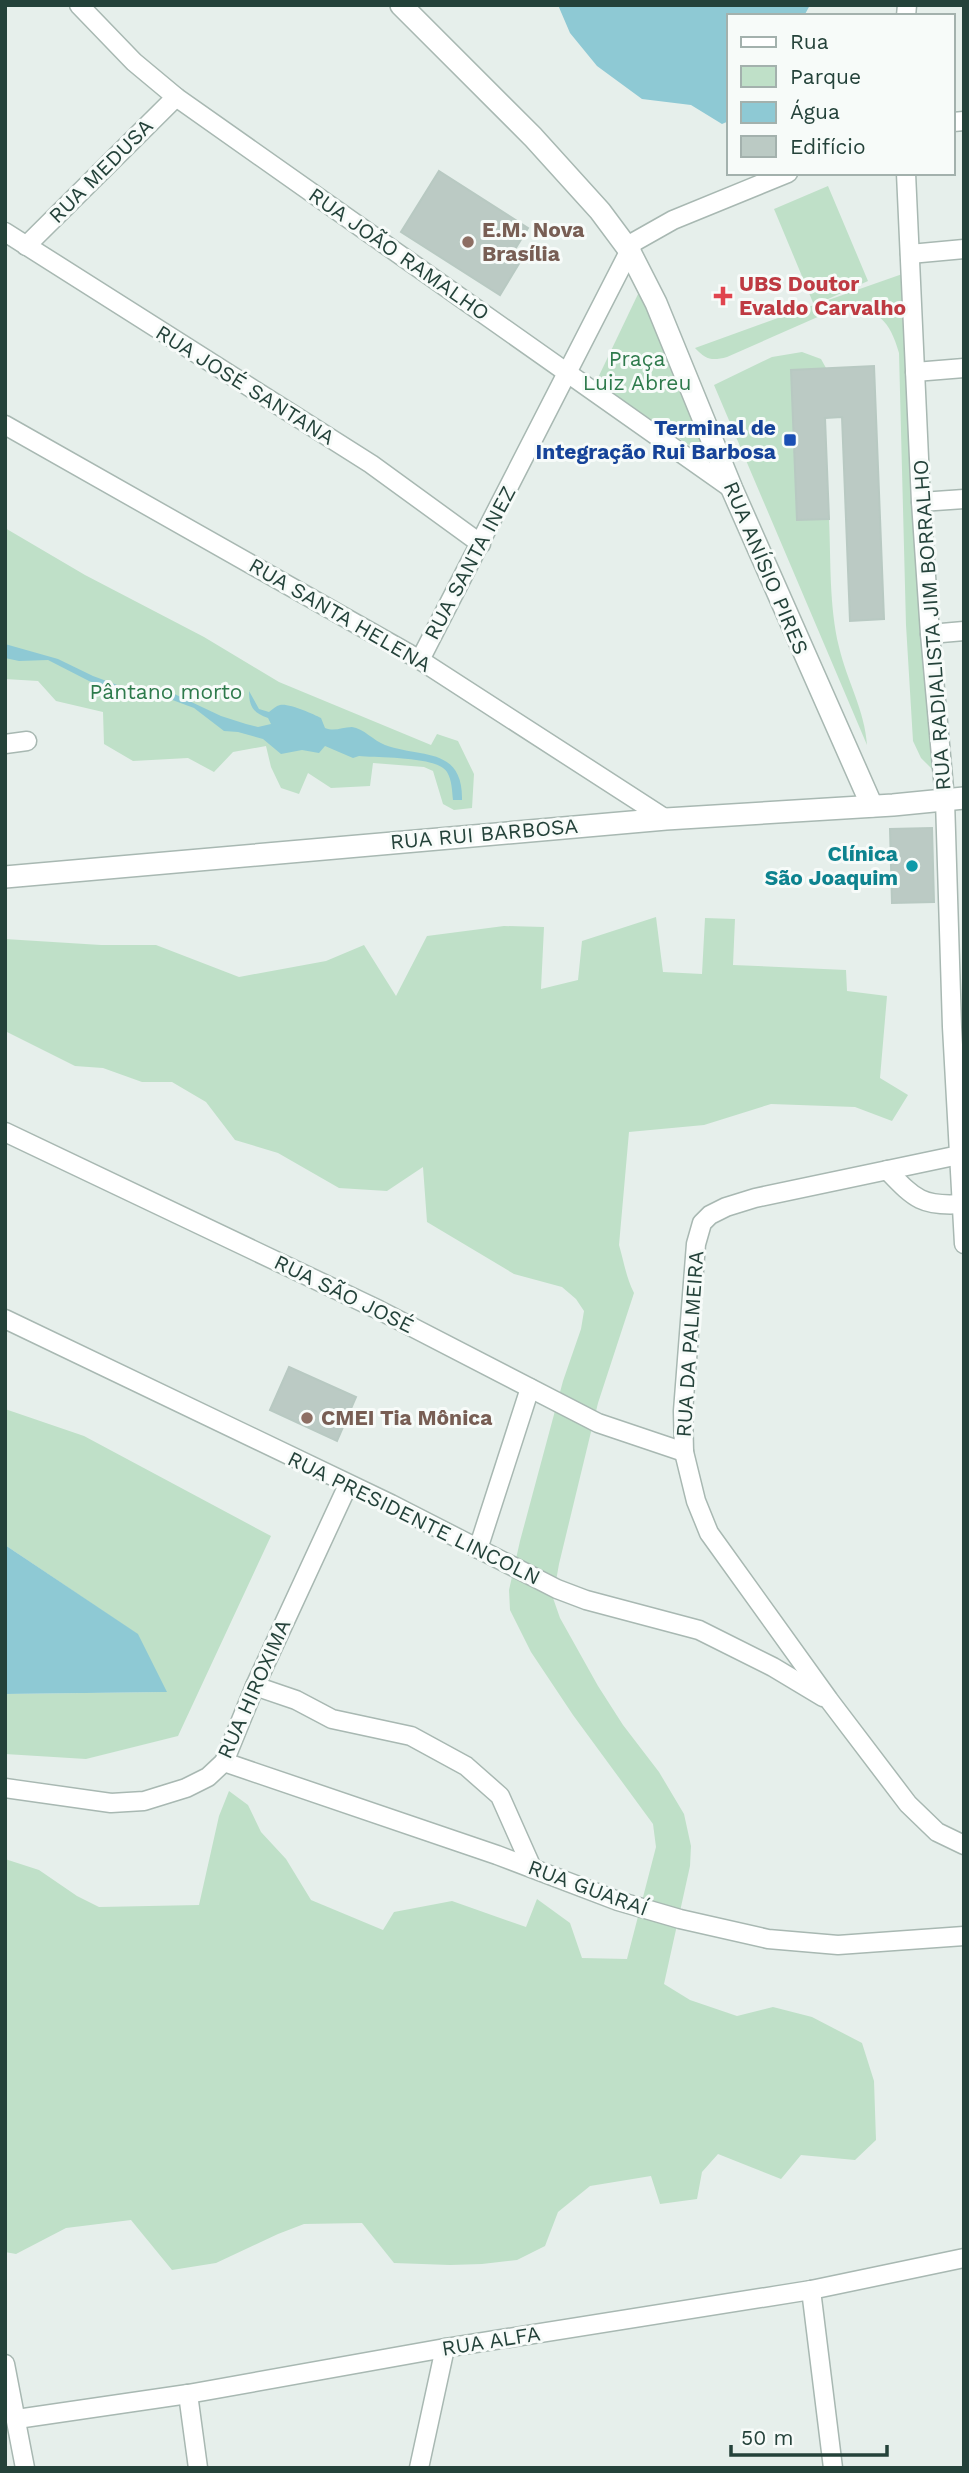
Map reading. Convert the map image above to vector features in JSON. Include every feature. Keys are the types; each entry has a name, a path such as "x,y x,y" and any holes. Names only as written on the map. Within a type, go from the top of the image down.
{"street":[{"name":"RUA JOÃO RAMALHO","path":"79,5 134,62 176,97 732,489"},
{"name":"RUA ANÍSIO PIRES","path":"401,5 533,137 600,211 629,250 656,303 732,489 872,806"},
{"name":"RUA MEDUSA","path":"26,246 176,97"},
{"name":"RUA SANTA INEZ","path":"419,660 634,243 673,220 783,175"},
{"name":"RUA RADIALISTA JIM BORRALHO","path":"906,175 921,502 930,634 954,799 959,1155 964,1244"},
{"name":"RUA JOSÉ SANTANA","path":"5,232 371,464 481,544"},
{"path":"910,254 964,249"},
{"path":"915,372 964,368"},
{"name":"RUA SANTA HELENA","path":"5,425 419,660 666,819"},
{"path":"921,502 964,499"},
{"path":"930,634 964,631"},
{"path":"5,744 27,741"},
{"name":"RUA RUI BARBOSA","path":"5,877 666,819 954,799"},
{"name":"RUA SÃO JOSÉ","path":"5,1132 379,1310 598,1423 684,1451"},
{"name":"RUA DA PALMEIRA","path":"959,1155 755,1198 710,1215 702,1223 696,1244 683,1411 684,1451 696,1501 709,1533 829,1700 918,1816 937,1832 964,1845"},
{"path":"887,1170 905,1190 922,1201 938,1206 962,1204"},
{"name":"RUA PRESIDENTE LINCOLN","path":"5,1320 391,1504 557,1589 586,1600 699,1630 774,1667 829,1700"},
{"path":"478,1549 530,1388"},
{"name":"RUA HIROXIMA","path":"5,1788 111,1803 144,1801 186,1788 208,1777 224,1762 255,1685 348,1485"},
{"path":"255,1685 296,1700 332,1719 411,1736 466,1766 500,1797 532,1868"},
{"name":"RUA GUARAÍ","path":"224,1762 532,1868 618,1901 680,1920 768,1939 838,1945 964,1936"},
{"name":"RUA ALFA","path":"17,2419 188,2394 444,2348 811,2290 964,2258"},
{"path":"811,2290 833,2468"},
{"path":"419,2468 444,2348"},
{"path":"5,2364 24,2468"},
{"path":"188,2394 198,2468"}],"green space":[{"path":"828,186 868,281 817,304 908,272 941,778 921,758 913,741 906,625 899,353 889,328 883,320 866,312 829,312 727,357 710,358 695,348 814,305 774,209"},
{"name":"Praça Luiz Abreu","path":"639,292 708,450 705,456 596,382"},
{"path":"802,352 821,359 826,368 791,370 797,520 829,519 836,631 842,660 863,720 867,745 714,385 772,357"},
{"name":"Pântano morto","path":"5,528 85,575 204,637 279,682 431,745 437,734 458,741 474,774 472,808 454,810 443,804 433,771 424,767 373,763 370,786 331,788 308,773 299,794 281,788 271,767 266,746 233,752 214,772 188,758 133,761 104,744 103,712 56,701 38,681 5,679"},
{"path":"656,917 663,972 702,974 705,918 735,919 733,965 846,970 847,991 887,996 880,1078 908,1095 892,1121 855,1107 771,1104 704,1125 629,1132 619,1245 634,1293 598,1403 553,1598 560,1618 598,1686 623,1725 659,1772 684,1814 691,1846 690,1866 664,1984 690,2000 737,2016 773,2007 812,2017 862,2043 874,2081 876,2140 855,2160 801,2155 781,2179 718,2154 702,2172 697,2199 660,2204 651,2176 590,2186 558,2212 545,2246 517,2260 450,2265 394,2263 362,2223 304,2224 216,2263 172,2270 131,2220 66,2228 16,2254 5,2252 5,1859 39,1870 77,1896 99,1907 199,1905 219,1816 229,1791 248,1805 261,1832 286,1859 311,1900 383,1930 394,1912 452,1901 526,1927 537,1899 570,1923 582,1958 627,1959 656,1847 653,1824 573,1715 531,1652 510,1610 509,1590 520,1541 563,1381 581,1329 584,1311 576,1299 562,1287 514,1274 427,1222 423,1167 387,1191 339,1188 278,1153 235,1140 206,1102 172,1082 142,1082 103,1068 75,1066 5,1031 5,939 101,945 156,945 239,977 326,961 364,945 396,996 427,936 504,926 544,927 541,989 578,980 582,941"},
{"path":"5,1409 84,1436 271,1536 178,1736 86,1759 5,1754 5,1694 166,1692 137,1634 5,1545"}],"water":[{"path":"558,5 810,5 805,14 727,14 727,122 722,124 691,105 642,99 597,66 570,33"},
{"path":"5,644 58,659 120,686 168,691 221,716 246,724 258,727 271,724 268,718 253,708 249,691 259,709 269,712 280,705 295,707 321,718 325,728 356,728 385,745 437,757 447,762 455,770 462,800 453,800 447,772 432,763 393,758 353,758 325,746 319,753 302,750 281,754 263,739 224,731 194,708 159,695 119,693 48,660 19,661 5,658"},
{"path":"5,1545 138,1634 167,1692 5,1694"}],"building":[{"name":"E.M. Nova Brasília","path":"439,171 528,228 514,251 523,257 500,295 401,232"},
{"path":"874,366 884,619 850,621 842,417 825,418 829,519 797,520 791,370"},
{"name":"Clínica São Joaquim","path":"932,828 934,902 892,903 890,829"},
{"name":"CMEI Tia Mônica","path":"289,1367 356,1397 337,1441 270,1410"}],"place":[{"name":"E.M. Nova Brasília","path":"468,242"},
{"name":"UBS Doutor Evaldo Carvalho","path":"723,296"},
{"name":"Terminal de Integração Rui Barbosa","path":"790,440"},
{"name":"Clínica São Joaquim","path":"912,866"},
{"name":"CMEI Tia Mônica","path":"307,1418"}]}
